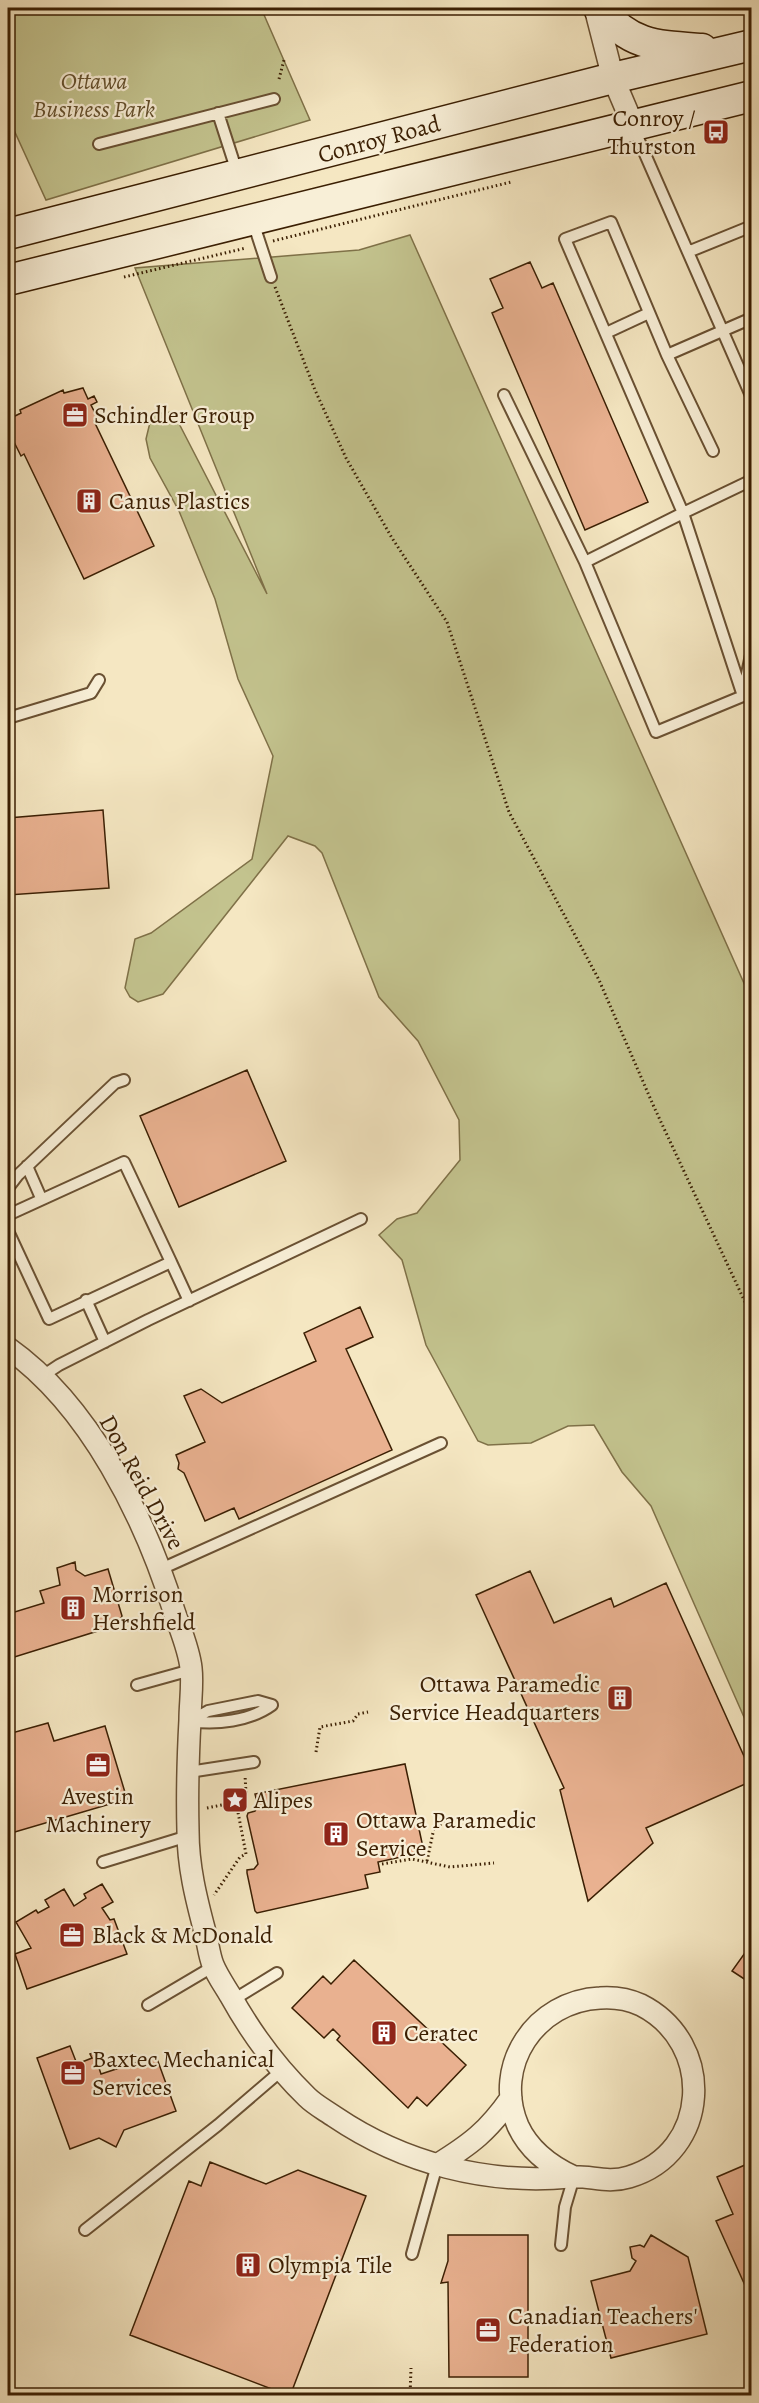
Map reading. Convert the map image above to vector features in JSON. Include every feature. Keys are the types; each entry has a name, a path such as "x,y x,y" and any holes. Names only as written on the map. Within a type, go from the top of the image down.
{"main road":[{"path":"597,8 613,25 646,43 740,48"},
{"name":"Conroy Road","path":"8,234 613,78 740,48"},
{"name":"Conroy Road","path":"8,280 752,96"}],"street":[{"path":"597,8 613,78 633,125"},
{"name":"Don Reid Drive","path":"8,1348 52,1387 92,1437 142,1527 161,1569 192,1670 188,1836 192,1882 214,1966 249,2030 281,2072 312,2102 374,2142 404,2155 475,2174 523,2178 574,2177"},
{"name":"Don Reid Drive","path":"613,1997 636,2003 657,2014 675,2031 690,2060 694,2076 694,2100 688,2124 673,2148 653,2166 628,2178 601,2181 574,2177 557,2169 534,2151 518,2126 511,2098 512,2076 517,2054 533,2028 556,2009 584,1998 613,1997"},
{"path":"437,2165 472,2144 495,2120 511,2098"}],"lane":[{"path":"99,144 274,99"},
{"path":"218,113 238,176"},
{"path":"633,125 645,148 752,398"},
{"path":"252,219 271,277"},
{"path":"713,451 667,355 611,222 566,239 683,513 743,696"},
{"path":"688,252 752,225"},
{"path":"606,333 649,313"},
{"path":"667,355 752,318"},
{"path":"504,395 585,562 656,732 743,696"},
{"path":"585,562 752,480"},
{"path":"743,696 752,650"},
{"path":"8,718 91,693 99,680"},
{"path":"8,1188 27,1166 116,1083 124,1080"},
{"path":"8,1215 124,1162 189,1302"},
{"path":"27,1166 41,1198"},
{"path":"42,1377 59,1365 105,1342 361,1219"},
{"path":"8,1231 49,1318 171,1262"},
{"path":"86,1300 105,1342"},
{"path":"161,1569 441,1443"},
{"path":"137,1685 192,1670"},
{"path":"258,1701 272,1706 259,1714 208,1724 189,1721 208,1711 258,1701"},
{"path":"189,1772 254,1762"},
{"path":"103,1863 188,1836"},
{"path":"148,2004 214,1966"},
{"path":"233,2000 277,1972"},
{"path":"85,2230 281,2072"},
{"path":"412,2254 437,2165"},
{"path":"561,2245 565,2207 574,2177"}],"path":[{"path":"279,79 284,60"},
{"path":"271,277 315,390 346,458 392,538 447,622 509,812 599,980 654,1107 752,1317"},
{"path":"316,1752 320,1727 352,1721 358,1713 368,1712"},
{"path":"207,1808 236,1802 246,1793 243,1764"},
{"path":"213,1896 240,1857 246,1854 236,1802"},
{"path":"427,1861 434,1828 445,1821 442,1811"},
{"path":"382,1864 411,1859 450,1867 494,1863"},
{"path":"410,2396 411,2368"}],"green space":[{"name":"Ottawa Business Park","path":"8,8 261,8 310,120 46,200 8,117"},
{"path":"410,235 751,999 751,1733 651,1506 622,1472 594,1425 568,1426 531,1443 488,1445 478,1441 426,1345 402,1260 379,1235 397,1219 417,1213 460,1160 459,1120 418,1041 379,997 322,853 315,846 288,836 163,994 138,1002 130,997 125,988 135,939 151,933 252,859 273,756 238,679 215,599 179,511 150,458 146,439 152,414 173,412 267,594 135,268 359,250"}],"building":[{"path":"530,262 542,288 553,283 648,502 585,530 492,313 503,308 490,279"},
{"name":"Canus Plastics","path":"83,388 88,399 94,396 97,402 91,405 98,419 94,421 154,546 84,579 24,454 21,456 14,442 8,443 8,437 11,435 8,423 21,413 20,410 63,390 64,393"},
{"path":"103,810 109,888 8,895 8,818"},
{"path":"247,1070 286,1161 179,1207 140,1116"},
{"path":"360,1307 373,1337 346,1349 392,1450 239,1519 234,1508 205,1521 184,1473 178,1469 179,1463 176,1455 205,1442 184,1396 201,1389 222,1403 316,1361 304,1333"},
{"name":"Morrison Hershfield","path":"75,1562 76,1570 85,1576 108,1569 122,1616 117,1625 8,1659 8,1614 44,1603 40,1591 60,1585 57,1568"},
{"name":"Ottawa Paramedic Service Headquarters","path":"530,1571 554,1623 611,1598 614,1607 666,1583 752,1774 752,1781 646,1828 653,1843 588,1901 560,1790 564,1788 476,1595"},
{"path":"48,1723 54,1741 105,1726 127,1799 8,1834 8,1734"},
{"name":"Ottawa Paramedic Service","path":"405,1764 424,1852 378,1862 380,1872 365,1875 368,1888 257,1913 255,1911 247,1870 254,1869 258,1864 247,1816 258,1806 255,1794"},
{"name":"Black & McDonald","path":"102,1884 113,1902 102,1908 110,1920 114,1919 127,1954 27,1989 15,1954 31,1948 16,1922 36,1910 38,1913 49,1907 45,1900 64,1889 74,1906 86,1898 84,1894"},
{"path":"752,1943 752,1984 732,1971"},
{"name":"Ceratec","path":"354,1960 466,2065 427,2106 417,2097 408,2108 337,2040 340,2036 333,2029 324,2038 292,2008 323,1976 331,1984"},
{"path":"70,2046 77,2064 92,2058 90,2054 94,2053 101,2074 156,2056 176,2111 124,2130 116,2147 99,2138 70,2149 37,2058"},
{"name":"Olympia Tile","path":"210,2162 266,2184 298,2170 366,2196 290,2396 130,2335 189,2181 201,2186"},
{"path":"752,2162 752,2301 716,2221 733,2214 717,2177"},
{"name":"Canadian Teachers' Federation","path":"448,2235 528,2235 528,2377 449,2377 448,2282 441,2283 448,2261"},
{"path":"651,2235 688,2257 707,2334 611,2358 591,2281 630,2271 636,2261 632,2258 630,2247 640,2245 644,2247"}],"place":[{"name":"Conroy / Thurston","path":"716,132"},
{"name":"Schindler Group","path":"75,415"},
{"name":"Canus Plastics","path":"89,501"},
{"name":"Morrison Hershfield","path":"73,1608"},
{"name":"Ottawa Paramedic Service Headquarters","path":"620,1698"},
{"name":"Avestin Machinery","path":"98,1765"},
{"name":"Alipes","path":"235,1800"},
{"name":"Ottawa Paramedic Service","path":"336,1834"},
{"name":"Black & McDonald","path":"72,1935"},
{"name":"Ceratec","path":"384,2033"},
{"name":"Baxtec Mechanical Services","path":"73,2073"},
{"name":"Olympia Tile","path":"248,2265"},
{"name":"Canadian Teachers' Federation","path":"488,2330"}]}
